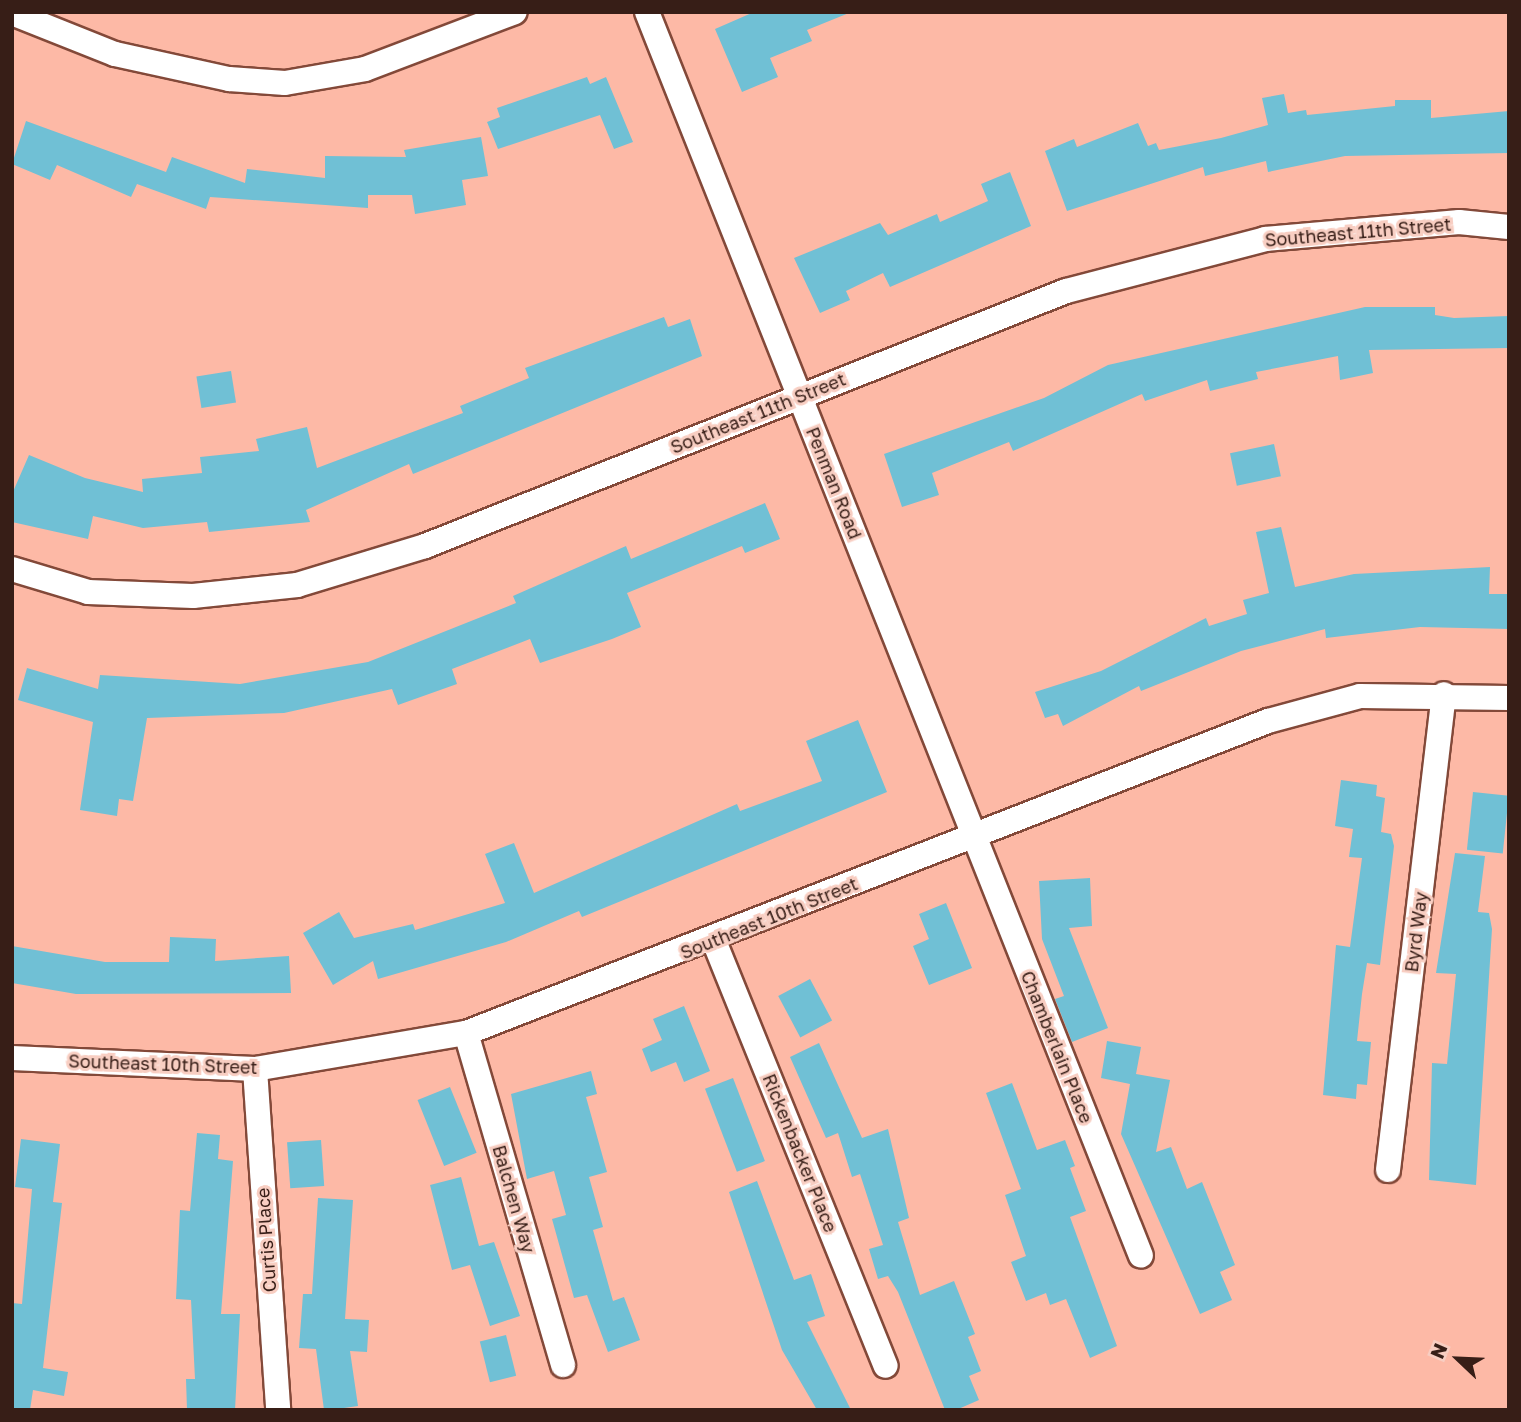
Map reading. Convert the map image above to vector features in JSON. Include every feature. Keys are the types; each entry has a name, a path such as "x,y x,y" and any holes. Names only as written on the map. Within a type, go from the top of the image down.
{"street":[{"path":"12,13 114,54 229,79 285,83 365,69 514,12"},
{"name":"Penman Road","path":"647,12 974,837"},
{"name":"Southeast 11th Street","path":"12,569 88,592 193,596 297,585 425,545 1066,291 1265,239 1460,222 1509,227"},
{"name":"Southeast 10th Street","path":"12,1058 255,1069 466,1033 714,941 1268,721 1360,696 1444,694 1509,698"},
{"name":"Byrd Way","path":"1388,1170 1444,694"},
{"name":"Chamberlain Place","path":"974,837 1141,1256"},
{"name":"Rickenbacker Place","path":"714,941 886,1366"},
{"name":"Balchen Way","path":"466,1033 563,1365"},
{"name":"Curtis Place","path":"255,1069 278,1410"}],"building":[{"path":"754,12 849,13 807,30 812,41 770,58 778,77 742,92 715,29"},
{"path":"587,77 590,84 606,77 633,142 614,149 600,115 498,149 487,122 500,117 497,108"},
{"path":"1284,94 1288,113 1306,110 1307,115 1395,106 1395,100 1431,100 1431,118 1509,111 1509,153 1345,156 1268,172 1266,161 1205,176 1203,167 1067,211 1045,151 1074,139 1077,147 1138,123 1148,146 1156,143 1159,150 1221,138 1268,125 1262,98"},
{"path":"26,121 166,172 172,157 245,183 247,169 325,178 325,156 406,157 404,150 481,137 488,176 462,180 466,205 415,214 412,195 368,195 368,208 210,197 206,209 137,184 131,197 57,165 50,180 12,164"},
{"path":"1010,172 1031,226 890,287 883,273 846,291 850,300 820,313 794,258 880,223 888,235 937,214 940,222 988,201 981,184"},
{"path":"1365,307 1435,307 1435,315 1454,318 1509,316 1509,348 1369,350 1373,373 1340,380 1338,356 1256,372 1258,379 1210,391 1207,380 1145,401 1142,394 1013,451 1009,442 932,473 939,495 902,507 884,454 1044,398 1108,365"},
{"path":"664,317 668,327 690,319 702,356 413,474 409,464 306,510 310,522 209,532 207,522 143,528 93,516 88,539 12,522 12,494 29,455 85,478 143,492 142,479 202,473 200,457 259,451 256,439 307,427 317,468 463,413 460,406 529,378 525,368"},
{"path":"231,371 236,403 201,408 196,376"},
{"path":"1274,444 1281,476 1237,486 1230,453"},
{"path":"765,503 780,539 745,553 742,546 627,593 641,627 612,639 540,663 530,639 452,669 457,684 398,705 392,689 284,713 147,718 133,801 119,799 117,816 80,810 93,722 18,700 27,668 98,689 100,675 240,684 368,662 516,603 513,596 626,546 631,559"},
{"path":"1281,527 1295,587 1354,574 1490,567 1489,594 1509,594 1509,629 1420,627 1326,638 1325,629 1241,651 1141,691 1139,686 1063,726 1058,714 1045,718 1035,692 1101,671 1206,618 1209,626 1247,614 1243,600 1269,593 1256,532"},
{"path":"858,720 887,792 582,917 579,911 506,942 378,979 373,961 333,985 303,933 339,912 354,938 413,924 415,930 505,903 485,854 514,843 534,893 737,804 740,811 822,781 806,741"},
{"path":"1341,780 1377,785 1376,796 1385,798 1381,832 1391,834 1394,846 1380,965 1367,963 1362,994 1357,1041 1371,1042 1367,1085 1357,1084 1356,1099 1323,1095 1336,945 1350,947 1362,858 1349,857 1353,829 1335,826"},
{"path":"1473,792 1509,796 1503,853 1467,850"},
{"path":"1455,853 1485,856 1478,912 1489,913 1492,929 1476,1185 1429,1180 1432,1063 1447,1064 1456,974 1436,973"},
{"path":"1090,878 1092,926 1069,928 1108,1028 1072,1042 1055,999 1064,996 1042,939 1039,881"},
{"path":"946,903 972,968 929,985 913,946 929,939 919,914"},
{"path":"170,937 216,939 215,961 289,956 291,993 76,994 12,983 12,946 105,962 169,962"},
{"path":"810,979 832,1020 800,1037 778,996"},
{"path":"684,1006 710,1071 684,1082 676,1062 651,1072 642,1049 662,1040 653,1019"},
{"path":"1107,1041 1141,1047 1136,1074 1170,1080 1156,1152 1171,1147 1187,1189 1202,1182 1235,1265 1220,1272 1232,1300 1200,1314 1121,1134 1130,1084 1101,1078"},
{"path":"819,1043 862,1138 888,1129 909,1218 898,1222 920,1295 954,1281 975,1334 968,1337 981,1371 969,1376 979,1400 956,1410 945,1410 898,1292 888,1276 878,1279 869,1249 883,1245 860,1174 852,1177 838,1133 826,1138 790,1057"},
{"path":"591,1071 597,1094 586,1097 607,1172 589,1177 603,1227 593,1230 613,1301 624,1297 640,1340 608,1352 587,1295 574,1298 552,1219 566,1215 554,1171 527,1179 511,1094"},
{"path":"733,1078 765,1161 737,1172 705,1089"},
{"path":"1012,1083 1037,1150 1065,1140 1075,1166 1070,1168 1086,1211 1070,1217 1117,1346 1090,1358 1066,1299 1050,1305 1046,1293 1026,1301 1011,1262 1026,1256 1005,1195 1021,1189 986,1093"},
{"path":"450,1087 477,1153 444,1166 418,1100"},
{"path":"197,1133 220,1135 218,1159 233,1161 221,1314 240,1314 235,1410 187,1410 186,1379 195,1379 191,1300 176,1299 180,1210 190,1211"},
{"path":"21,1139 60,1144 53,1202 62,1203 43,1368 68,1372 64,1396 33,1390 30,1410 12,1410 12,1303 22,1304 32,1189 15,1187"},
{"path":"321,1140 324,1186 290,1188 287,1142"},
{"path":"461,1177 479,1246 494,1242 520,1316 490,1326 470,1265 452,1270 430,1185"},
{"path":"757,1181 794,1280 811,1274 825,1316 807,1322 851,1410 817,1410 782,1350 729,1192"},
{"path":"318,1198 353,1200 345,1319 369,1320 367,1352 350,1351 358,1406 330,1410 324,1410 316,1349 299,1348 303,1294 312,1294"},
{"path":"506,1335 516,1376 490,1382 480,1342"}]}
